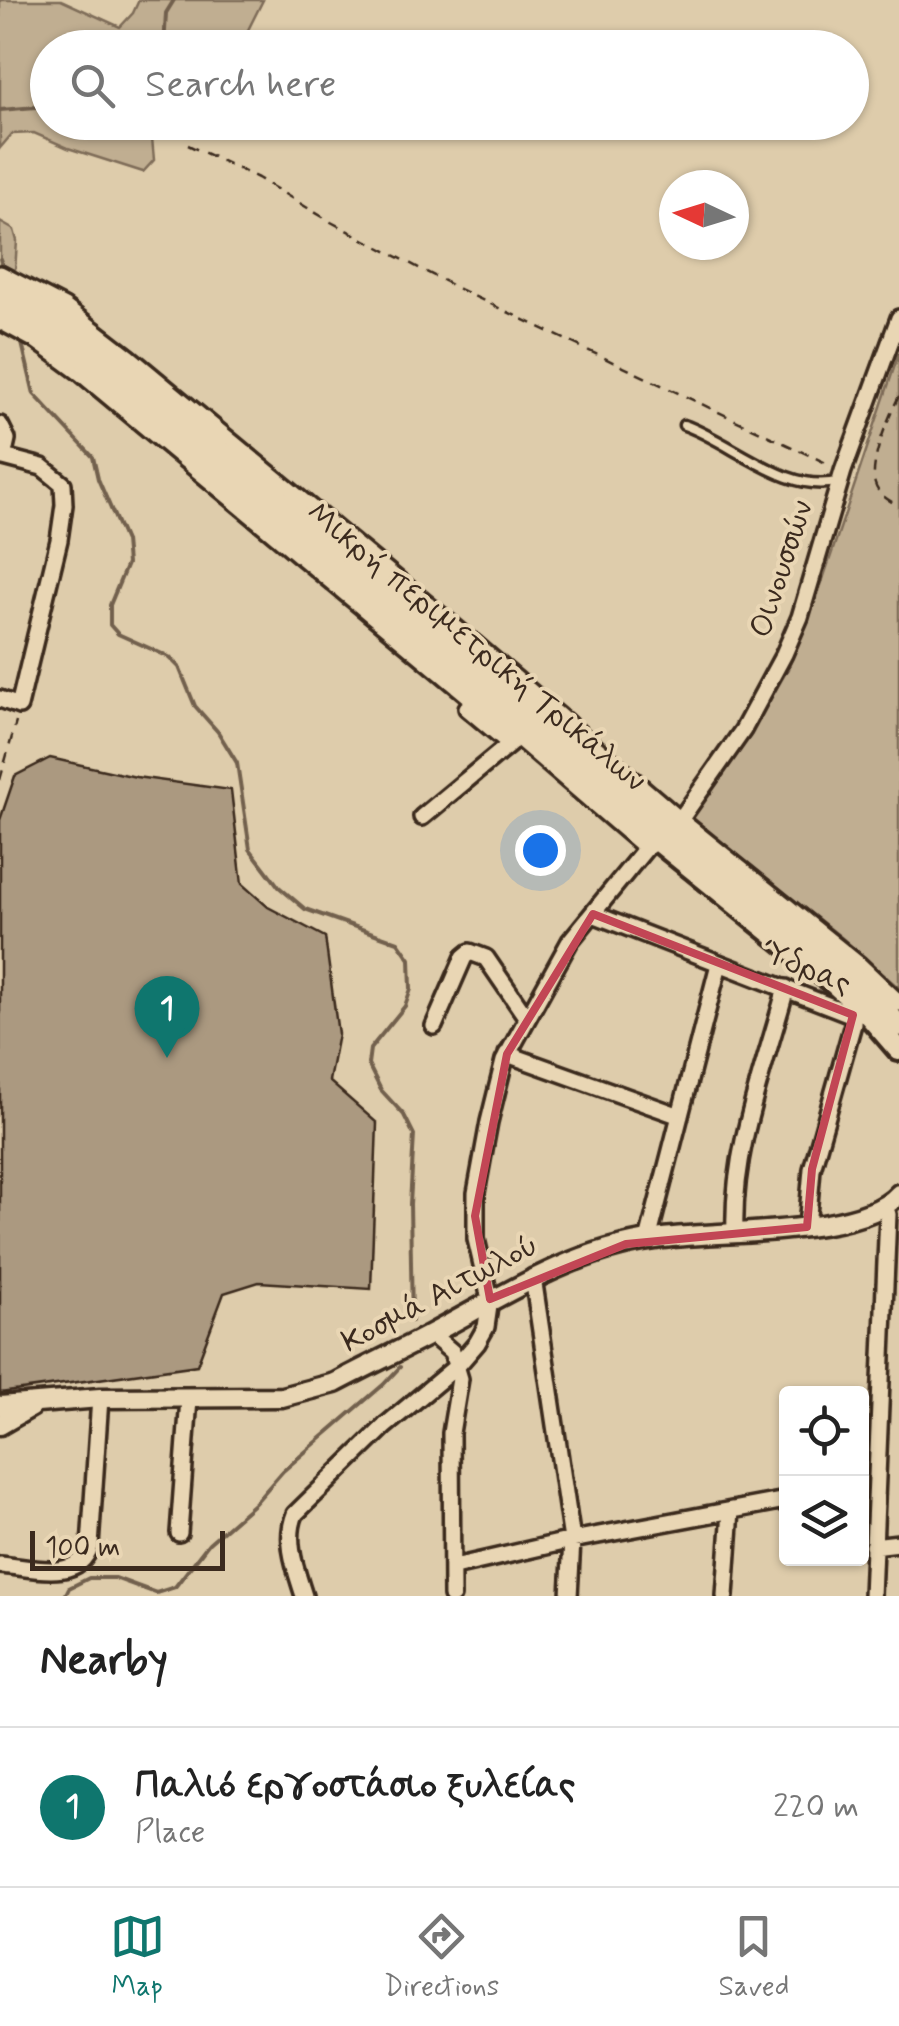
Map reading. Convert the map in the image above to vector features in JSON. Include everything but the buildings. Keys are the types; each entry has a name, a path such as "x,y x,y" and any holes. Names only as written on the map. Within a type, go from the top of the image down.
{"main road":[{"name":"Μικρή περιμετρική Τρικάλων","path":"0,288 66,325 112,360 441,633 664,826 846,972 899,1026"},
{"name":"Μικρή περιμετρική Τρικάλων","path":"0,306 60,340 101,372 522,722 648,847 844,992 899,1050"}],"street":[{"path":"0,274 64,307 130,358 476,644 680,820 858,964 899,1004"},
{"name":"Οινουσσών","path":"680,820 743,730 784,654 800,617 841,476 899,318"},
{"path":"0,321 37,341 82,374 648,847"},
{"path":"0,424 7,439 1,456 49,471 63,484 64,504 20,706 0,699"},
{"path":"467,708 648,847"},
{"path":"422,817 510,744"},
{"path":"304,1596 292,1550 295,1514 385,1426 458,1364 486,1327 490,1299 476,1239 476,1193 488,1122 507,1054 570,940 648,847"},
{"name":"Ύδρας","path":"593,914 853,1015 812,1169 807,1227"},
{"path":"434,1026 464,957 470,952 486,958 527,1018"},
{"path":"648,1240 719,964"},
{"path":"735,1231 740,1160 786,988"},
{"path":"507,1054 680,1116"},
{"name":"Κοσμά Αιτωλού","path":"0,1406 100,1398 282,1397 309,1392 335,1383 566,1262 648,1240 849,1222 889,1212 899,1194"},
{"path":"872,1596 874,1546 869,1486 891,1344 889,1212"},
{"path":"533,1277 572,1540 569,1596"},
{"path":"431,1334 452,1352 460,1378 451,1433 452,1596"},
{"path":"0,1564 63,1570 78,1565 86,1557 90,1546 100,1398"},
{"path":"179,1533 188,1398"},
{"path":"0,1424 40,1401"},
{"path":"454,1567 572,1540 779,1501"},
{"path":"725,1596 731,1510"},
{"path":"874,1546 899,1543"}],"lane":[{"path":"684,425 711,434 782,474 825,485 841,476"}],"path":[{"path":"188,144 478,298 841,476"},
{"path":"899,396 874,470 875,485 881,495 899,506"},
{"path":"0,780 20,706"}],"highlighted area":[{"path":"593,914 853,1015 812,1169 807,1227 626,1244 490,1299 475,1216 507,1054"}],"shaded area":[{"path":"0,0 61,0 120,27 139,0 263,0 248,30 30,30 30,133 12,134 0,148"},
{"path":"50,140 152,140 154,160 143,172"},
{"path":"0,222 14,230 15,271 0,263"},
{"path":"899,353 899,988 691,818 744,744 788,669 816,600"}],"waterway":[{"path":"165,30 166,13 174,0"},
{"path":"0,110 30,108"},
{"path":"0,259 3,267"},
{"path":"22,343 34,394 93,457 98,479 125,541 127,564 110,605 110,625 118,634 169,657 179,667 195,706 218,732 237,763 250,849 279,887 305,909 398,942 410,959 411,989 405,1006 370,1049 368,1064 381,1090 404,1115 414,1135 410,1204 412,1321"},
{"path":"65,1596 69,1588 89,1578 115,1578 156,1593 175,1587 209,1543 400,1367"}],"place":[{"name":"Παλιό εργοστάσιο ξυλείας","path":"167,1058"}]}
